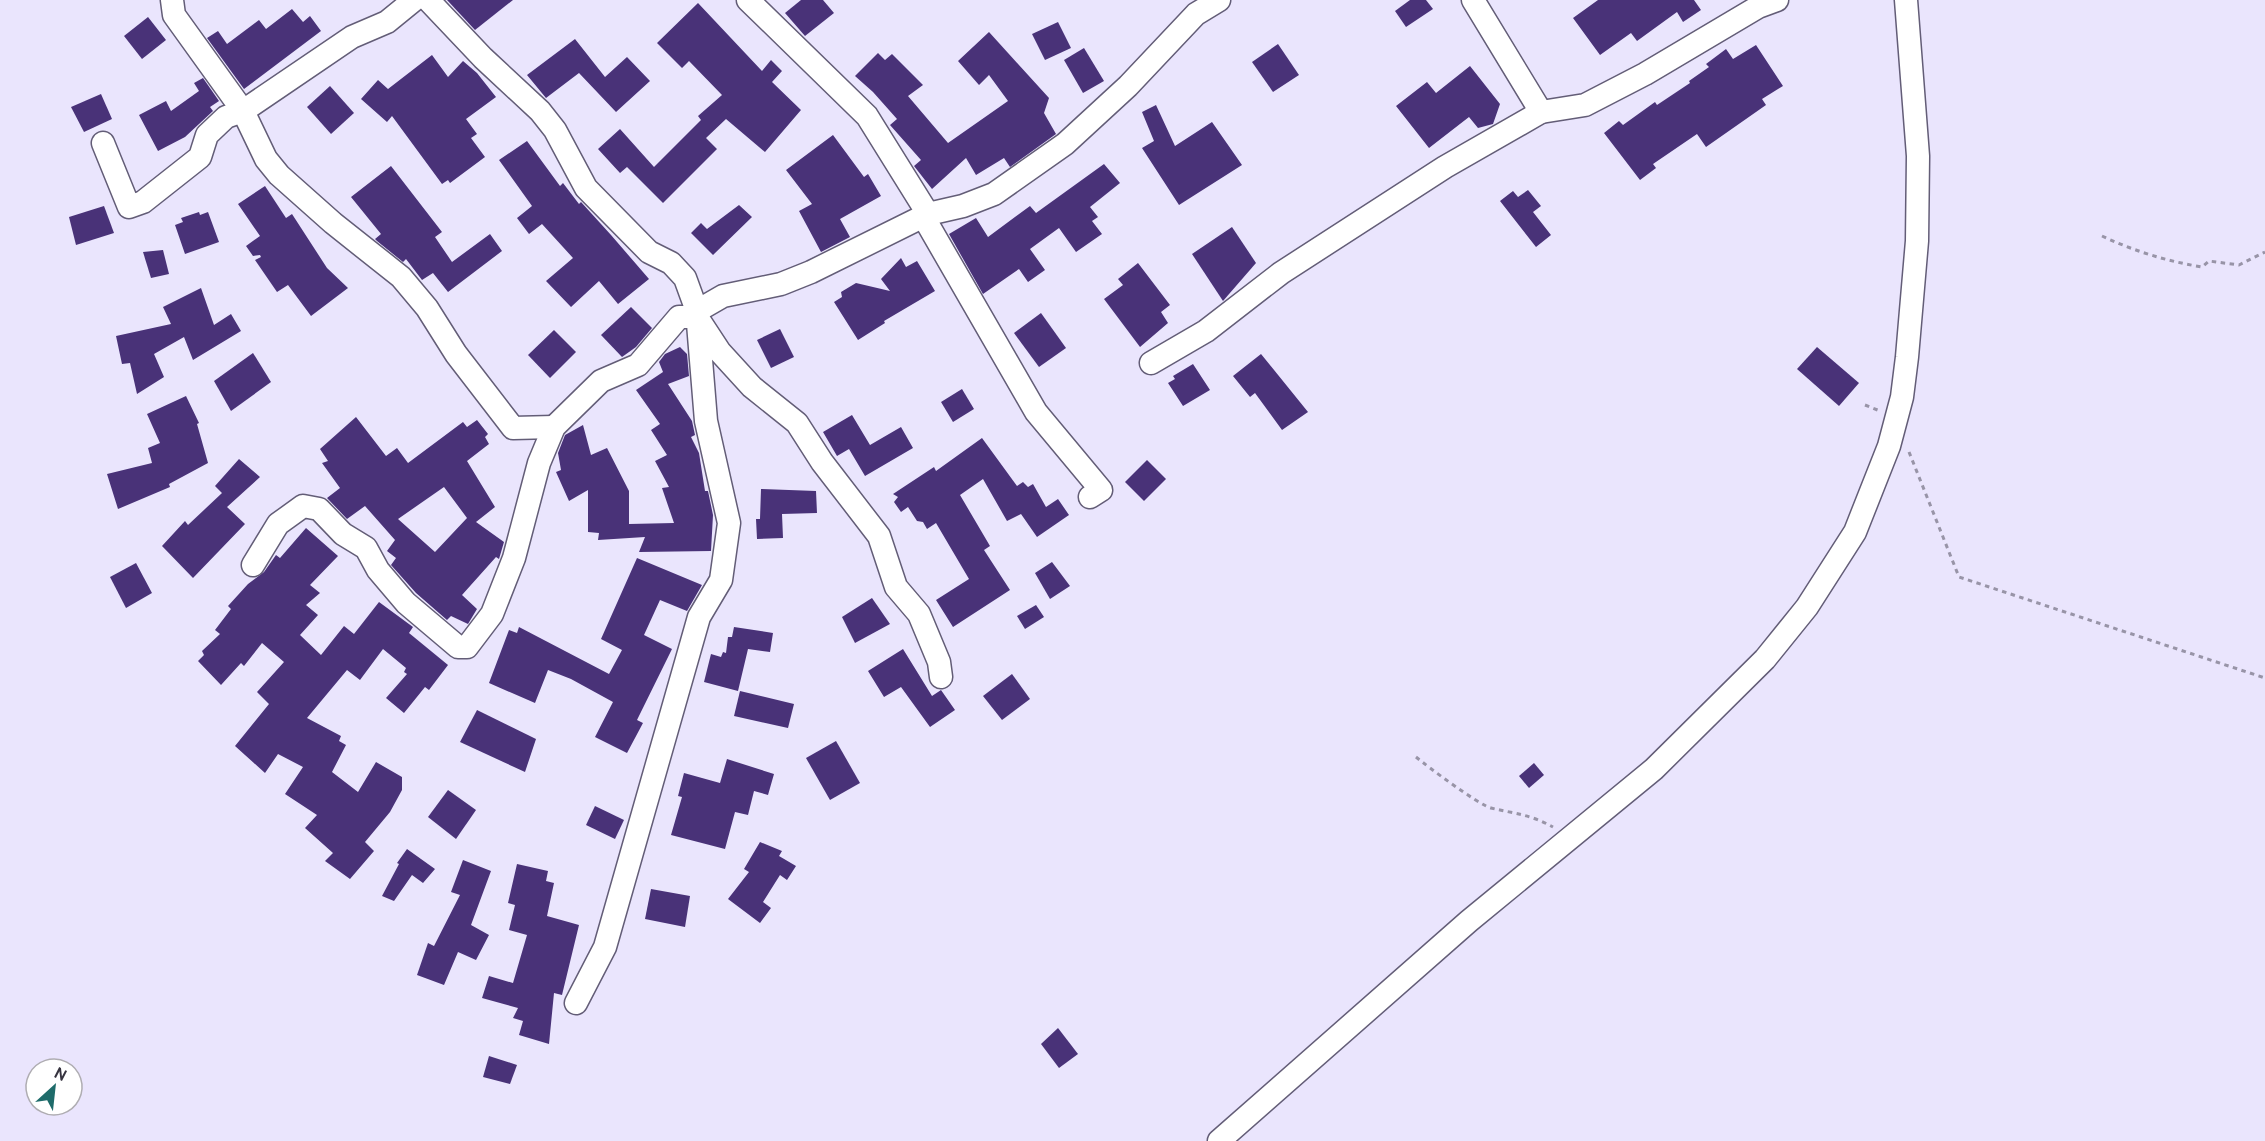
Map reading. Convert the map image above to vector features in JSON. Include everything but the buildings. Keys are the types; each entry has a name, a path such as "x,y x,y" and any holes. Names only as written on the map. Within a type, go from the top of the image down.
{"street":[{"path":"172,0 174,15 243,111 266,159 279,175 333,223 401,277 427,308 456,354 513,428 554,428"},
{"path":"103,143 129,207 143,202 200,157 207,135 226,117 243,111 352,37 387,22 414,0"},
{"path":"428,0 483,58 540,111 555,130 586,188 649,252 677,268 685,278 698,314 720,352 752,387 797,423 822,462 879,536 896,587 919,614 939,662 941,677"},
{"path":"748,0 867,116 926,215 1036,412 1101,490 1090,497"},
{"path":"253,565 278,524 303,506 313,507 323,513 344,534 366,548 378,570 406,603 459,647 467,647 492,614 514,558 539,463 554,428 602,381 638,365 679,317 698,314 723,296 781,284 812,272 926,215 963,206 994,194 1039,165 1095,117 1196,14 1219,0"},
{"path":"1473,0 1540,112"},
{"path":"1150,363 1206,331 1281,273 1445,167 1540,112 1585,105 1645,74 1758,7 1777,0"},
{"path":"1219,1141 1469,921 1654,769 1765,659 1830,572 1855,532 1876,485 1902,397 1917,242 1918,156 1906,0"},
{"path":"576,1003 605,947 699,617 721,580 729,523 706,421 698,314"}],"path":[{"path":"2102,236 2141,253 2202,267 2209,261 2239,265 2265,252"},
{"path":"1908,449 1959,577 2265,678"},
{"path":"1416,758 1488,807 1507,809 1538,818 1570,838"}]}
